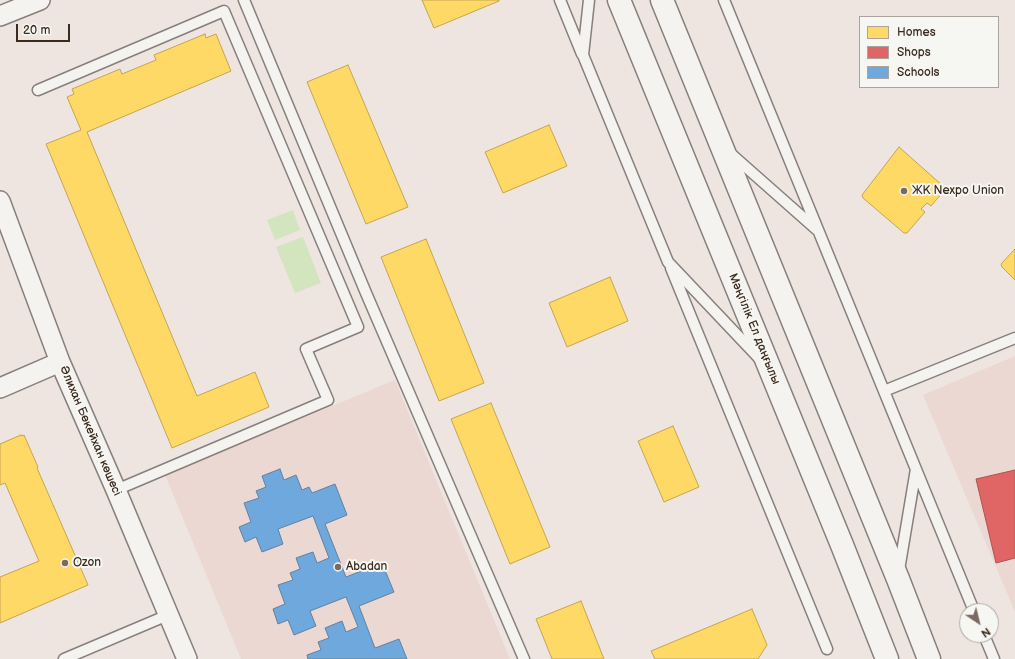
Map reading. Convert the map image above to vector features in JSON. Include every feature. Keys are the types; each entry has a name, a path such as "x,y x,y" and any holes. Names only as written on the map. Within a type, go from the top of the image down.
{"main road":[{"name":"Мәңгілік Ел даңғылы","path":"619,0 842,544 887,659"},
{"path":"662,0 898,579 929,659"},
{"path":"667,0 682,50"},
{"path":"842,544 851,590 870,649 870,659"}],"street":[{"path":"0,16 40,0"},
{"name":"Әлихан Бөкейхан көшесі","path":"0,201 60,362 187,659"},
{"path":"0,388 60,362"}],"lane":[{"path":"244,0 366,293 524,659"},
{"path":"560,0 827,649"},
{"path":"583,55 589,0"},
{"path":"724,0 971,603"},
{"path":"38,90 224,11 358,327 306,349 328,400 116,490"},
{"path":"721,145 818,230"},
{"path":"668,262 770,369"},
{"path":"884,391 1015,338"},
{"path":"898,579 916,469"},
{"path":"64,659 168,615"},
{"path":"987,643 994,659"}],"shaded area":[{"path":"1015,356 1015,612 923,395"},
{"name":"Abadan","path":"395,380 510,659 241,659 165,475"}],"green space":[{"path":"293,210 300,230 275,240 267,220"},
{"path":"303,237 321,283 295,293 276,247"}],"building: Homes":[{"path":"422,0 499,0 499,1 434,28"},
{"path":"205,34 206,38 216,34 231,71 87,132 197,396 255,372 269,407 172,448 46,144 81,130 67,97 74,94 72,89 120,69 122,74 156,60 154,55"},
{"path":"348,65 408,207 366,224 307,82"},
{"path":"549,125 567,166 503,193 485,152"},
{"name":"ЖК Nexpo Union","path":"899,147 944,188 943,192 931,206 927,203 921,209 925,212 907,233 904,233 863,198 862,195"},
{"path":"426,239 484,383 439,401 381,257"},
{"path":"1015,249 1015,280 1002,267 1001,264"},
{"path":"610,277 628,321 567,347 549,303"},
{"path":"491,403 550,547 510,564 451,419"},
{"path":"673,426 699,487 664,502 638,441"},
{"path":"24,435 88,585 0,623 0,577 39,561 5,483 0,485 0,444"},
{"path":"581,601 604,659 552,659 536,619"},
{"path":"752,609 767,645 758,659 655,659 651,651"}],"building: Shops":[{"path":"1015,470 1015,558 996,563 976,479"}],"building: Schools":[{"path":"280,469 284,480 296,475 302,490 309,487 312,493 335,484 347,515 325,524 346,577 382,563 394,592 359,606 375,648 399,639 407,659 308,659 307,655 321,650 318,642 329,638 325,628 342,621 346,632 358,627 346,597 310,611 316,626 294,635 288,620 278,624 273,609 285,604 278,585 293,580 290,573 300,569 296,558 313,552 317,563 329,558 313,516 278,529 283,544 262,552 256,537 245,542 239,527 251,522 244,503 259,498 256,491 266,487 262,476"}],"place":[{"name":"ЖК Nexpo Union","path":"904,191"},
{"name":"Ozon","path":"65,563"},
{"name":"Abadan","path":"338,567"}]}
